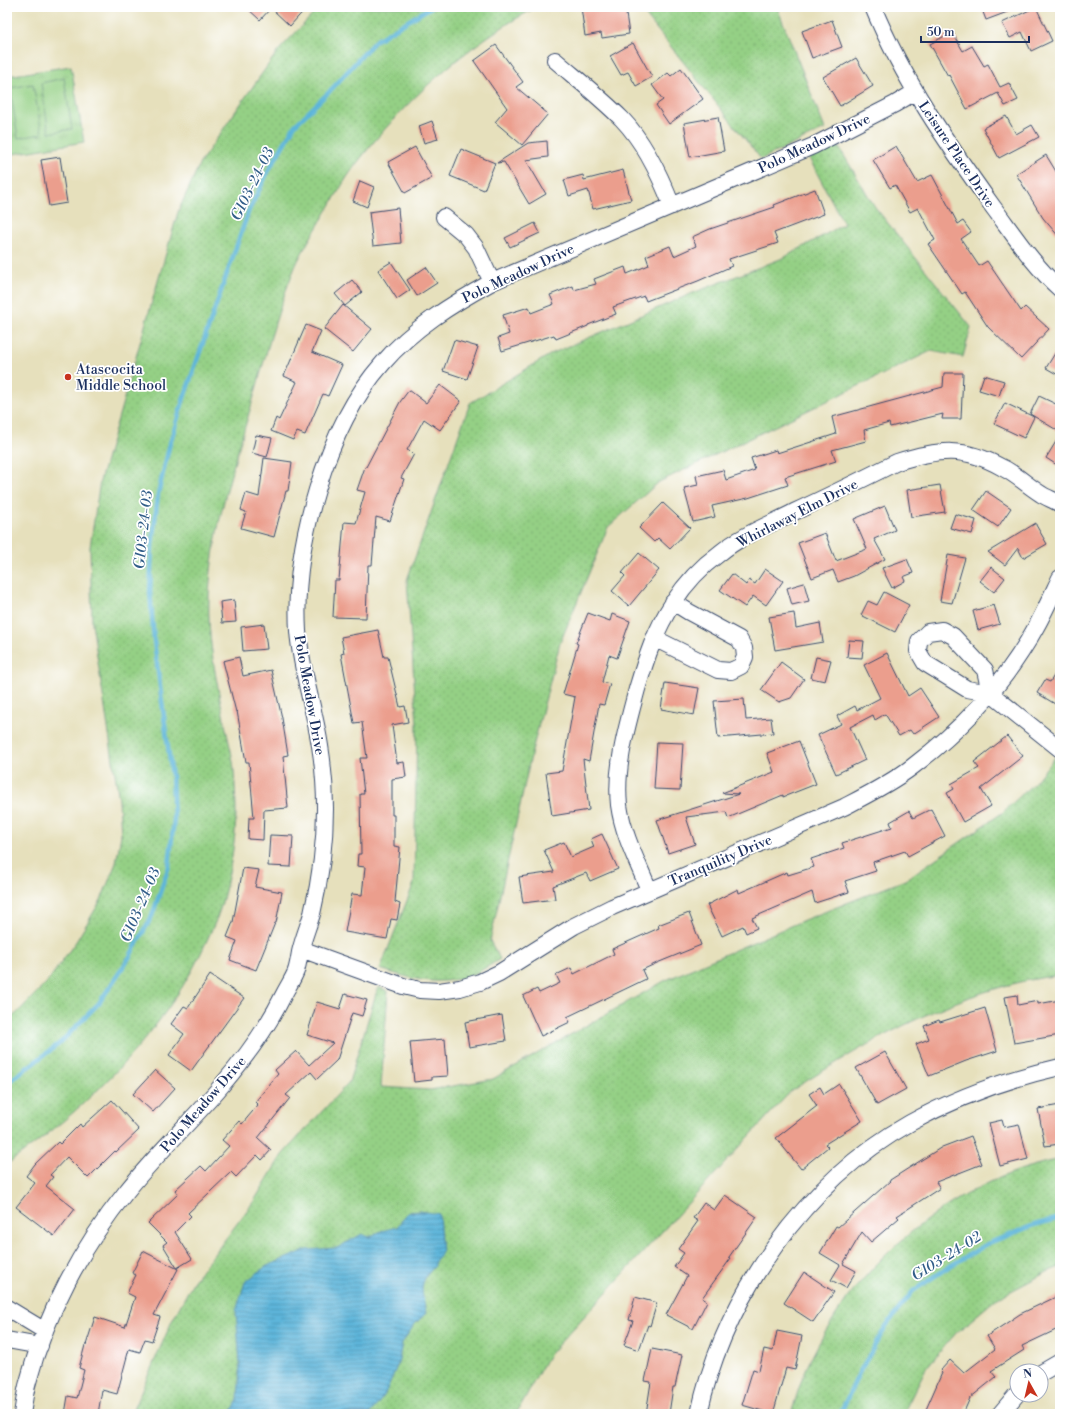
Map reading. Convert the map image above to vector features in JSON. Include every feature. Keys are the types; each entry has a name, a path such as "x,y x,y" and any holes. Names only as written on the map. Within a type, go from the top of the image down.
{"street":[{"name":"Leisure Place Drive","path":"873,7 882,28 915,92 940,132 1021,246 1052,283 1060,289"},
{"path":"555,60 623,120 651,159 666,189 672,206"},
{"name":"Polo Meadow Drive","path":"22,1414 28,1382 45,1331 68,1281 105,1220 147,1166 222,1086 256,1041 275,1012 297,970 301,949 311,918 319,884 324,828 324,774 320,744 302,666 298,632 300,571 305,535 327,461 338,434 358,398 381,365 394,350 425,323 455,302 492,282 813,146 895,104 915,92"},
{"path":"444,217 466,235 476,248 492,282"},
{"name":"Whirlaway Elm Drive","path":"649,890 631,848 622,822 618,786 622,749 629,719 654,638 673,602 702,568 720,552 746,535 898,462 940,451 956,452 985,459 1004,468 1041,494 1060,504"},
{"name":"Tranquility Drive","path":"301,949 403,986 420,990 439,991 460,988 480,982 499,973 574,926 612,907 844,807 880,788 911,768 950,736 990,693 1015,661 1036,628 1060,578"},
{"path":"654,638 718,670 731,671 741,666 745,657 744,648 739,639 673,602"},
{"path":"990,693 985,670 953,636 942,630 928,632 919,641 918,651 925,663 966,689 990,693 1060,749"},
{"path":"699,1414 714,1362 728,1325 747,1287 785,1232 810,1202 854,1162 875,1146 909,1124 937,1109 997,1084 1028,1074 1060,1067"},
{"path":"7,1308 45,1331"},
{"path":"7,1340 40,1346"},
{"path":"1049,1368 1060,1362"}],"green space":[{"path":"320,7 537,7 510,22 460,57 414,98 393,120 350,173 309,240 295,267 276,320 230,479 214,549 211,572 209,612 211,645 226,730 233,759 236,802 236,823 232,859 220,910 191,971 171,1004 148,1035 123,1064 67,1118 7,1164 7,1021 17,1013 48,981 77,940 101,900 116,863 121,835 119,800 92,623 90,547 100,481 178,212 200,163 278,51"},
{"path":"639,7 777,7 825,129 761,159"},
{"path":"71,66 84,142 7,155 7,76"},
{"path":"64,78 72,129 49,133 41,83"},
{"path":"33,84 42,134 18,138 10,88"},
{"path":"837,144 875,207 971,327 963,357 931,351 659,482 608,527 560,643 532,751 490,941 500,959 464,978 440,981 416,979 380,969 414,883 417,724 407,580 470,403 553,353 693,293 783,258 844,224 809,158"},
{"path":"1055,757 1060,762 1060,868 1058,871 1060,876 1060,975 1024,981 953,1003 886,1035 853,1053 791,1091 548,1356 516,1414 131,1414 172,1321 193,1282 254,1201 282,1155 349,1082 378,987 388,991 381,1087 430,1090 493,1079 666,980 804,920 905,880 1002,813 1035,782"},
{"path":"1060,1159 1060,1267 1049,1271 996,1299 956,1333 926,1368 903,1414 791,1414 806,1368 829,1326 850,1294 886,1255 930,1218 979,1188 1032,1166"}],"water":[{"path":"420,1211 439,1214 442,1253 435,1261 435,1266 429,1272 423,1283 422,1293 426,1313 414,1325 402,1343 398,1364 384,1396 370,1414 230,1414 238,1400 240,1364 236,1311 245,1282 267,1266 306,1250 337,1248 362,1234 369,1237 381,1231 397,1227 408,1212"}],"building":[{"path":"246,7 307,7 290,26 271,8 260,20"},
{"path":"581,7 625,7 629,34 602,38 601,33 585,36"},
{"path":"981,7 1018,7 1018,8 986,20"},
{"path":"1036,7 1052,41 1031,51 1022,32 1010,38 1002,23"},
{"path":"832,20 842,47 812,58 802,31"},
{"path":"952,32 963,51 972,46 984,66 988,64 1000,87 1009,83 1018,100 1005,106 998,93 967,109 930,44"},
{"path":"633,43 652,77 636,86 628,72 621,75 610,56"},
{"path":"496,45 523,82 516,87 548,114 522,145 495,122 507,108 474,61"},
{"path":"856,58 873,86 840,106 823,77"},
{"path":"681,68 703,99 669,124 656,105 663,100 652,85 668,73 671,76"},
{"path":"1006,116 1016,134 1032,125 1039,137 999,158 983,128"},
{"path":"718,117 724,151 690,157 684,123"},
{"path":"432,121 438,139 424,143 419,126"},
{"path":"547,141 548,157 526,160 546,194 529,204 504,162 497,163 528,143"},
{"path":"896,146 917,182 932,175 958,224 963,221 971,232 961,239 979,266 987,261 1021,311 1025,307 1049,329 1021,359 988,327 965,292 962,294 928,244 935,240 918,208 910,212 895,185 890,188 873,160"},
{"path":"415,147 432,178 405,193 388,162"},
{"path":"461,149 495,163 484,190 450,176"},
{"path":"1046,155 1060,178 1060,238 1043,218 1016,174"},
{"path":"60,157 67,203 49,206 41,160"},
{"path":"623,170 631,200 593,209 588,190 569,196 564,180 583,175 584,180"},
{"path":"360,181 374,187 367,207 353,201"},
{"path":"815,189 824,214 774,233 778,243 729,259 732,266 698,281 646,301 644,296 613,307 616,314 556,339 554,335 502,351 498,338 509,334 503,315 529,307 531,313 554,304 550,295 573,286 574,290 596,284 594,279 625,267 627,274 649,265 646,256 670,246 674,256 696,246 692,237 710,229 775,207 774,205"},
{"path":"398,208 401,243 373,246 369,212"},
{"path":"535,223 540,233 510,247 505,238"},
{"path":"391,262 410,290 397,299 378,270"},
{"path":"426,267 437,283 417,296 407,280"},
{"path":"352,280 362,292 345,306 335,294"},
{"path":"343,305 372,329 353,352 324,329"},
{"path":"306,325 321,331 312,352 342,365 328,396 323,394 305,435 297,432 293,440 271,431 276,418 279,420 297,382 284,376"},
{"path":"454,340 478,347 467,379 443,371"},
{"path":"1060,345 1060,376 1046,368"},
{"path":"944,373 963,373 961,419 942,419 943,414 890,427 889,423 864,430 866,441 832,450 836,461 785,477 788,485 748,498 712,506 715,517 693,522 684,488 698,485 696,476 723,470 726,480 755,470 751,458 776,450 777,453 836,434 832,417 943,387"},
{"path":"984,375 1004,381 999,396 979,390"},
{"path":"440,385 461,401 440,430 424,419 407,450 414,454 401,478 404,479 390,521 376,517 372,565 368,565 366,618 333,617 335,580 339,580 344,522 356,523 365,492 357,490 365,467 400,402 409,390 426,403"},
{"path":"1039,396 1060,406 1060,432 1030,414"},
{"path":"1005,403 1034,417 1024,438 994,424"},
{"path":"256,435 272,438 267,457 252,453"},
{"path":"1060,435 1060,467 1046,458"},
{"path":"264,458 292,462 288,491 286,491 274,537 241,528 246,512 241,510 246,493 259,497"},
{"path":"940,485 945,512 911,517 907,490"},
{"path":"986,491 1011,508 998,527 973,510"},
{"path":"663,503 690,528 670,549 658,538 654,542 639,528"},
{"path":"885,506 895,530 874,539 885,559 854,576 838,582 833,570 812,578 798,543 825,533 836,561 867,549 854,519"},
{"path":"955,514 976,520 972,534 950,528"},
{"path":"1036,523 1047,544 1023,558 1018,548 1005,565 988,552"},
{"path":"639,553 659,570 629,606 612,591 625,576 622,573"},
{"path":"948,555 965,558 952,603 940,601"},
{"path":"907,559 913,573 903,577 905,581 892,588 882,568"},
{"path":"991,567 1005,578 994,592 980,581"},
{"path":"765,569 783,581 766,605 753,596 745,607 720,590 732,574 746,585 749,580 755,584"},
{"path":"804,583 809,601 792,605 787,588"},
{"path":"884,592 909,605 895,632 861,615 868,601 877,605"},
{"path":"234,600 236,622 222,623 220,602"},
{"path":"994,605 1000,624 978,630 973,611"},
{"path":"588,613 610,621 612,614 630,621 617,658 609,655 602,682 610,684 604,705 599,704 589,761 583,759 589,810 552,816 546,773 562,771 575,697 563,694 578,644 576,643"},
{"path":"794,613 796,628 820,623 823,642 775,650 769,617"},
{"path":"264,624 267,649 243,651 241,627"},
{"path":"378,630 384,657 388,657 400,707 405,706 408,722 392,725 397,763 404,762 406,777 392,779 394,846 400,847 395,902 400,904 397,920 391,919 387,939 345,932 352,894 362,895 365,867 357,866 358,854 361,854 360,794 364,794 360,758 367,758 362,722 354,723 341,654 344,653 341,637"},
{"path":"849,640 864,641 862,658 847,657"},
{"path":"887,653 908,696 920,688 939,717 913,734 910,730 899,736 885,714 875,720 873,715 850,727 865,760 836,774 818,735 841,724 837,716 855,706 857,710 880,698 864,665"},
{"path":"239,657 243,676 271,670 282,718 288,755 283,756 288,808 264,810 263,840 248,839 249,818 254,818 249,762 246,762 237,711 236,712 223,661"},
{"path":"816,657 831,660 825,681 811,678"},
{"path":"781,662 804,679 791,698 779,702 761,690"},
{"path":"1060,666 1060,707 1037,693 1045,680 1050,682"},
{"path":"665,683 699,688 694,715 661,709"},
{"path":"744,699 746,720 771,718 773,733 718,738 714,701"},
{"path":"1007,736 1023,756 981,789 991,806 963,822 947,793 954,789 951,784 979,768 974,762"},
{"path":"799,741 816,784 783,797 783,795 728,818 726,812 686,817 695,844 668,853 657,820 739,794 722,793 774,772 767,753"},
{"path":"657,742 683,743 680,790 654,789"},
{"path":"931,809 945,836 908,856 905,851 873,862 876,871 845,881 849,892 815,903 812,892 752,918 757,928 746,933 743,926 722,936 707,905 738,889 739,893 787,872 788,875 814,867 811,859 844,848 842,843 892,827 890,822 909,811 913,818"},
{"path":"602,834 618,869 590,881 586,873 553,886 555,899 523,903 519,877 554,872 544,850 564,842 571,857 594,847 591,839"},
{"path":"270,835 293,836 291,867 268,866"},
{"path":"243,868 259,870 255,887 282,892 276,923 256,970 230,960 237,941 227,937 233,922"},
{"path":"689,913 701,945 642,970 646,979 567,1017 570,1022 541,1036 523,996 537,989 539,993 560,983 556,975 571,968 574,974 614,954 612,949 659,928 658,925"},
{"path":"210,975 244,998 191,1071 169,1055 184,1034 171,1024 184,1006 188,1008"},
{"path":"345,994 367,1000 362,1016 352,1013 337,1060 317,1079 311,1072 286,1095 290,1098 258,1138 271,1150 262,1160 257,1155 236,1177 231,1172 188,1213 191,1216 175,1232 192,1259 177,1268 163,1245 167,1242 148,1223 178,1194 175,1190 201,1166 206,1171 229,1146 222,1140 239,1121 242,1124 258,1105 255,1102 278,1074 275,1070 296,1051 309,1065 333,1043 307,1035 317,1002 340,1009"},
{"path":"1017,995 1018,1005 1038,1001 1038,1004 1060,1000 1060,1035 1014,1043 1005,997"},
{"path":"985,1008 997,1051 966,1061 929,1076 916,1044 929,1039 924,1026 939,1020 940,1022"},
{"path":"502,1015 506,1041 469,1047 465,1022"},
{"path":"445,1039 448,1076 432,1077 432,1080 414,1082 410,1042"},
{"path":"885,1052 906,1089 877,1105 856,1068"},
{"path":"155,1070 175,1088 153,1112 133,1094"},
{"path":"839,1084 862,1121 825,1144 828,1147 801,1169 776,1138 817,1106 809,1094 820,1087 824,1094"},
{"path":"112,1100 139,1130 88,1178 67,1157 50,1175 53,1177 46,1186 75,1209 54,1236 16,1207 35,1183 26,1176 35,1164 58,1142 60,1144 80,1124 82,1127"},
{"path":"1060,1105 1060,1144 1045,1146 1038,1109"},
{"path":"1002,1120 1004,1127 1019,1124 1028,1159 1000,1166 989,1123"},
{"path":"971,1136 982,1164 936,1182 940,1188 897,1216 899,1218 871,1242 862,1232 843,1264 856,1271 846,1288 831,1280 840,1265 820,1253 836,1226 838,1227 890,1180 942,1147"},
{"path":"725,1195 757,1217 729,1257 731,1258 702,1298 707,1301 693,1329 666,1315 687,1276 674,1267 684,1253 678,1249 698,1221 693,1218 704,1203 714,1210"},
{"path":"143,1251 178,1269 154,1315 160,1317 152,1341 145,1339 140,1352 129,1349 117,1394 102,1390 98,1414 65,1414 68,1396 77,1398 84,1370 79,1368 95,1317 125,1327 135,1297 127,1293 136,1275 132,1273"},
{"path":"804,1272 834,1292 813,1322 784,1303"},
{"path":"1060,1295 1060,1328 1022,1346 1024,1350 991,1371 996,1377 970,1398 963,1414 924,1414 942,1373 940,1371 950,1360 964,1373 995,1349 987,1336 1020,1314"},
{"path":"635,1297 657,1303 650,1326 648,1325 639,1350 624,1345 633,1321 629,1320"},
{"path":"777,1331 802,1336 795,1370 786,1368 773,1414 742,1405 753,1369 759,1371 764,1349 773,1351"},
{"path":"652,1349 682,1355 675,1387 673,1387 669,1414 646,1414 651,1382 645,1381"}],"waterway":[{"name":"G103-24-03","path":"7,1083 60,1043 99,1003 129,958 152,916 169,866 174,819 172,777 154,641 150,592 152,546 158,494 170,443 184,398 249,210 270,168 295,125 329,92 375,41 431,7"},
{"name":"G103-24-02","path":"840,1414 859,1373 886,1326 913,1291 950,1266 989,1243 1034,1225 1060,1218"}],"place":[{"name":"Atascocita Middle School","path":"68,377"}]}
